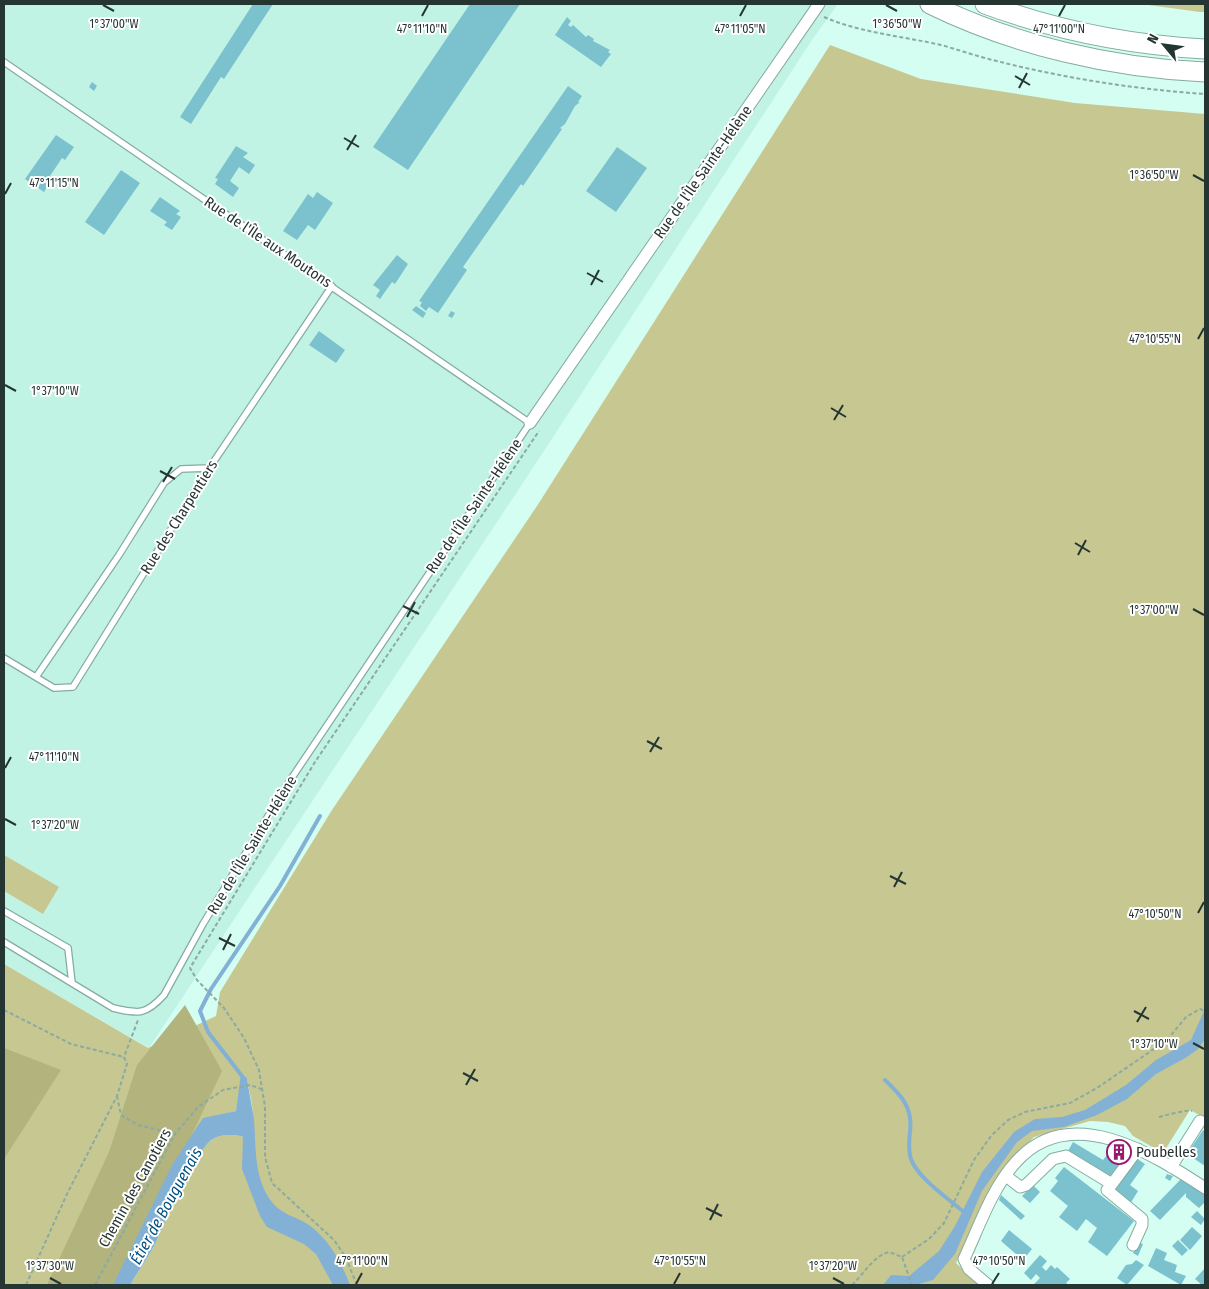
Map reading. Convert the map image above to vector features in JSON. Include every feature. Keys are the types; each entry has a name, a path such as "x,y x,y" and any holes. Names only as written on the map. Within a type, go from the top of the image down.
{"highway":[{"path":"930,4 988,28 1065,51 1120,63 1205,72"},
{"path":"985,4 1079,32 1127,41 1205,49"}],"street":[{"name":"Rue de l'Île Sainte-Hélène","path":"530,423 823,7"},
{"path":"1171,1167 1200,1121"},
{"path":"988,1285 970,1270 964,1259 1006,1176 1016,1161 1033,1147 1054,1138 1068,1135 1105,1136 1138,1149 1205,1188"},
{"path":"1133,1245 1142,1225 1142,1219 1108,1190 1138,1149"},
{"path":"1006,1176 1020,1186 1026,1185 1053,1158 1066,1156 1112,1184"}],"lane":[{"name":"Rue de l'Île aux Moutons","path":"4,62 530,423"},
{"name":"Rue des Charpentiers","path":"4,658 54,688 73,687 209,468 332,286"},
{"name":"Rue de l'Île Sainte-Hélène","path":"140,1012 145,1012 156,1005 164,995 203,924 285,788 530,423"},
{"path":"36,677 119,555 164,482 181,469 209,468"},
{"path":"4,910 68,948 72,983"},
{"path":"4,942 113,1008 140,1012"}],"path":[{"path":"823,7 817,16 840,24 918,40 1068,76 1120,85 1205,94"},
{"path":"357,1285 345,1256 334,1240 272,1183 265,1156 264,1090 260,1070 244,1038 224,1008 198,980 190,968 315,762 543,425"},
{"path":"902,1257 929,1239 944,1223 958,1198 964,1177 974,1160 991,1136 1008,1120 1025,1112 1070,1103 1097,1088 1167,1040 1186,1017 1200,1009 1205,1011"},
{"path":"4,1010 72,1044 119,1054 124,1057"},
{"path":"26,1285 67,1194 117,1096 126,1064 124,1057 140,1012"},
{"name":"Chemin des Canotiers","path":"95,1285 175,1134 212,1096 223,1090 250,1085 264,1090"},
{"path":"117,1096 121,1115 138,1125 175,1134"},
{"path":"1159,1117 1176,1115 1189,1109 1202,1117 1200,1121"},
{"path":"852,1285 882,1254 896,1253 902,1257 904,1268 912,1285"}],"shaded area":[{"path":"4,4 838,4 812,40 542,454 149,1048 4,964"},
{"path":"1141,4 1205,4 1205,12 1200,12"},
{"path":"830,45 921,79 1075,103 1205,114 1205,1118 1190,1110 1163,1153 1133,1136 1125,1126 1108,1122 1090,1121 1034,1137 997,1177 956,1263 980,1285 130,1285 153,1248 180,1188 202,1149 217,1137 235,1135 243,1137 248,1131 253,1117 252,1102 247,1078 242,1074 236,1111 203,1119 113,1285 4,1285 4,964 148,1048 216,1016 220,992 332,810 537,506"},
{"path":"4,855 59,887 43,914 4,891"},
{"path":"185,1005 222,1071 121,1285 47,1285 109,1152 137,1065"},
{"path":"4,1048 61,1070 4,1159"}],"water":[{"path":"1205,1009 1205,1039 1198,1049 1187,1057 1156,1074 1127,1099 1097,1115 1064,1127 1032,1131 1017,1142 982,1191 955,1254 933,1280 915,1285 883,1285 891,1275 909,1276 939,1251 955,1226 982,1172 1014,1132 1035,1119 1062,1117 1085,1110 1126,1085 1156,1060 1191,1040"},
{"name":"Étier de Bouguenais","path":"241,1073 247,1078 254,1120 258,1168 267,1195 283,1212 313,1228 325,1240 335,1254 350,1285 333,1285 316,1254 304,1244 267,1227 260,1216 242,1169 243,1137 231,1135 213,1139 203,1149 180,1189 153,1248 130,1285 113,1285 172,1165 203,1118 236,1111"}],"building":[{"path":"253,4 273,4 224,79 221,77 191,124 180,117"},
{"path":"470,4 520,4 408,170 373,147"},
{"path":"567,17 571,21 568,25 571,27 573,25 586,37 588,35 594,39 593,41 610,50 608,52 611,54 601,67 555,35"},
{"path":"92,82 97,86 94,91 89,87"},
{"path":"568,86 582,96 578,102 580,102 575,106 565,124 560,128 562,129 523,186 521,184 463,267 467,270 438,313 429,307 426,311 420,306 422,302 419,301"},
{"path":"56,135 74,147 65,160 62,158 50,176 53,178 44,192 25,179"},
{"path":"236,146 248,153 243,157 255,165 249,174 239,167 230,181 239,188 233,197 215,184 218,179 215,178"},
{"path":"617,147 647,168 616,212 586,191"},
{"path":"121,170 140,183 104,235 85,222"},
{"path":"317,192 333,203 315,230 308,225 297,240 283,231 308,194 313,198"},
{"path":"160,197 180,211 176,214 181,217 172,230 164,225 167,222 150,211"},
{"path":"397,255 408,264 395,284 392,282 380,299 376,296 380,290 373,285"},
{"path":"416,306 426,313 423,318 412,310"},
{"path":"451,311 455,313 452,318 448,316"},
{"path":"319,331 345,350 336,363 309,345"},
{"path":"1203,1130 1205,1132 1205,1166 1187,1154"},
{"path":"1073,1142 1103,1160 1114,1146 1129,1154 1111,1178 1068,1151"},
{"path":"1136,1158 1145,1164 1130,1185 1138,1191 1130,1204 1113,1190"},
{"path":"1064,1167 1134,1221 1107,1256 1088,1242 1097,1228 1086,1219 1077,1231 1059,1217 1068,1206 1050,1191 1058,1181 1055,1178"},
{"path":"1167,1174 1173,1176 1170,1181 1165,1178"},
{"path":"1181,1179 1205,1194 1205,1202 1199,1208 1186,1197 1186,1193 1160,1220 1150,1211"},
{"path":"1033,1185 1040,1192 1030,1203 1022,1196"},
{"path":"1001,1195 1025,1216 1021,1220 999,1200"},
{"path":"1197,1211 1205,1219 1201,1225 1191,1217"},
{"path":"1192,1227 1202,1236 1190,1250 1180,1240"},
{"path":"1009,1230 1032,1249 1023,1260 1001,1241"},
{"path":"1178,1240 1188,1250 1182,1256 1172,1246"},
{"path":"1138,1242 1143,1244 1138,1256 1133,1253"},
{"path":"1156,1248 1167,1253 1164,1260 1177,1265 1175,1272 1186,1276 1181,1285 1148,1266"},
{"path":"1040,1255 1047,1261 1042,1267 1046,1271 1051,1265 1055,1269 1057,1267 1070,1279 1066,1283 1069,1285 1034,1284 1040,1278 1036,1274 1031,1280 1024,1273"},
{"path":"1136,1260 1144,1265 1127,1285 1117,1278 1126,1265 1132,1264"},
{"path":"1205,1268 1205,1285 1202,1285 1195,1279"}],"waterway":[{"path":"242,1076 208,1032 200,1011 211,989 280,886 320,816"},
{"path":"885,1080 901,1097 908,1109 910,1116 909,1152 915,1167 928,1182 966,1214"}],"place":[{"name":"Poubelles","path":"1119,1152"}]}
